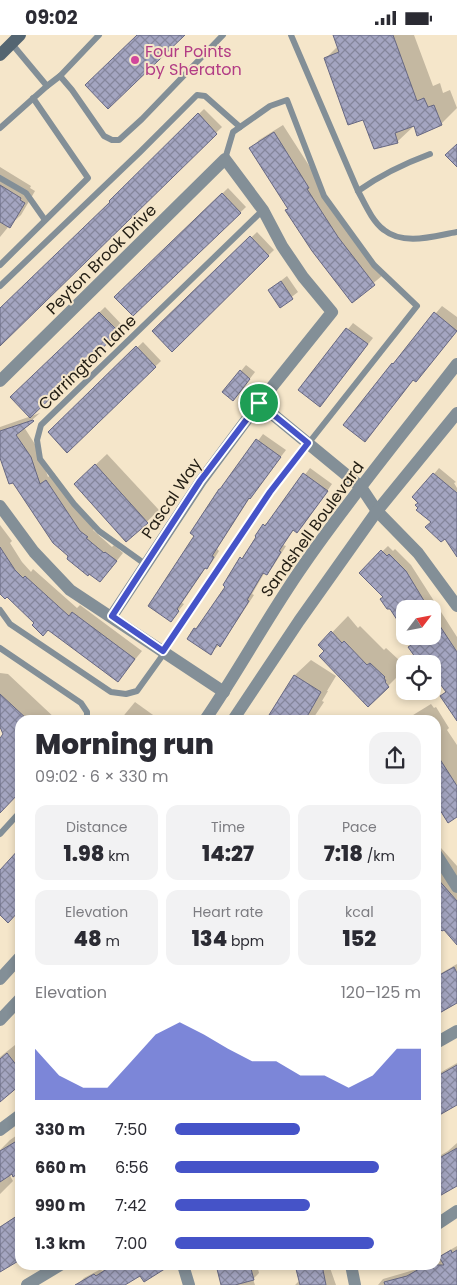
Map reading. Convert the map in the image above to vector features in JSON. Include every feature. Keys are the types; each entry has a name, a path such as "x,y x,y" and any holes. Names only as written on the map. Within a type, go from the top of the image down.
{"main road":[{"path":"0,55 16,39"}],"street":[{"name":"Pascal Way","path":"112,616 200,481 259,403 332,312 303,277 282,247 263,210 225,159"},
{"name":"Peyton Brook Drive","path":"0,381 225,159"},
{"name":"Sandshell Boulevard","path":"208,715 305,562 457,364"},
{"path":"259,403 362,487 377,511 418,553 457,607"},
{"path":"236,715 299,621 377,511 457,413"},
{"path":"0,506 34,552 70,590 112,616 224,692"},
{"path":"441,862 457,887"},
{"path":"0,979 15,962"},
{"path":"0,1020 15,1004"},
{"path":"441,1040 457,1031"},
{"path":"0,1130 15,1119"},
{"path":"441,1222 457,1211"},
{"path":"27,1285 52,1270"},
{"path":"184,1270 189,1285"},
{"path":"352,1270 356,1285"}],"lane":[{"path":"0,128 60,76 99,35"},
{"path":"60,76 104,136 112,140 119,139 142,119 223,35"},
{"path":"291,35 358,191 369,211 383,230 400,238 422,238 457,232"},
{"path":"16,39 47,86"},
{"path":"0,286 197,95 205,96 240,127"},
{"path":"0,265 88,178 33,98"},
{"path":"0,610 10,624 111,692 126,694 136,691 270,492 417,306 374,265 324,196 287,100 270,105 233,132 225,159"},
{"path":"358,191 404,163 430,155"},
{"path":"0,177 26,193 45,220"},
{"name":"Carrington Lane","path":"145,564 99,531 69,497 40,459 37,440 41,425 263,210"},
{"path":"0,647 81,703 87,715"},
{"path":"0,834 15,818"}],"building":[{"name":"Four Points by Sheraton","path":"137,35 185,35 108,109 85,85"},
{"path":"333,35 393,35 417,101 424,98 428,107 434,105 442,125 417,136 414,126 395,133 398,143 374,149 363,120 348,125 324,58 339,52"},
{"path":"198,113 217,134 0,346 0,308 110,202"},
{"path":"274,132 338,237 375,285 352,303 312,251 285,210 288,209 249,148"},
{"path":"457,144 457,167 445,155"},
{"path":"0,185 21,198 20,200 25,203 10,228 0,222"},
{"path":"222,193 241,213 133,316 114,297"},
{"path":"250,236 269,256 172,352 152,331"},
{"path":"281,281 293,299 280,308 268,290"},
{"path":"99,312 119,332 30,418 10,397"},
{"path":"434,312 457,331 416,382 413,380 365,442 343,425"},
{"path":"346,328 368,344 320,407 298,390"},
{"path":"136,346 156,367 67,453 48,432"},
{"path":"240,370 250,379 233,401 222,392"},
{"path":"33,420 16,435 31,457 40,484 46,480 80,531 88,537 86,538 117,561 100,582 89,574 88,576 67,559 68,556 53,543 13,483 9,484 0,458 0,431"},
{"path":"256,439 281,457 249,498 212,556 214,557 207,569 205,568 177,609 179,611 171,622 148,606 194,536 190,533 219,489"},
{"path":"95,464 148,523 126,542 74,484"},
{"path":"303,473 328,491 297,533 293,530 279,551 281,552 267,575 263,573 247,600 249,601 220,647 217,644 211,655 187,639 225,587 223,585 240,557 242,559 263,524 265,526"},
{"path":"433,473 457,493 457,557 445,539 441,542 425,527 431,522 416,510 418,508 415,505 418,503 412,497"},
{"path":"0,547 15,570 23,578 25,576 69,616 72,612 135,659 118,682 48,630 43,636 32,625 34,623 7,597 5,599 0,594"},
{"path":"381,550 387,556 389,554 406,571 424,600 396,600 396,618 380,599 383,597 359,573"},
{"path":"441,628 457,652 457,721 441,697 446,692 441,685 441,655 414,655 408,647 411,645 441,645"},
{"path":"331,631 342,643 344,641 367,665 370,663 385,677 385,682 389,687 368,707 319,656 324,651 318,645"},
{"path":"294,675 321,692 308,715 269,715"},
{"path":"0,694 23,715 15,715 15,797 0,813 0,738 3,734 0,727"},
{"path":"441,761 457,786 457,817 448,823 441,812"},
{"path":"15,854 15,915 8,923 0,915 0,870"},
{"path":"441,883 457,901 457,945 444,930 442,931"},
{"path":"454,967 457,973 457,1003 441,1012 441,974"},
{"path":"7,1053 15,1063 15,1089 0,1102 0,1059"},
{"path":"457,1065 457,1105 441,1114 441,1074"},
{"path":"15,1142 15,1176 13,1177 12,1174 0,1182 0,1151"},
{"path":"457,1148 457,1186 441,1195 441,1157"},
{"path":"15,1217 15,1263 0,1272 0,1227"},
{"path":"451,1250 452,1253 457,1250 457,1285 385,1285 384,1282 407,1276 417,1270 441,1270 441,1265 444,1265 441,1256"},
{"path":"105,1270 163,1270 144,1282 140,1276 125,1285 75,1285 94,1274 96,1276"},
{"path":"217,1270 251,1270 254,1280 235,1285 221,1285"},
{"path":"296,1270 323,1270 326,1285 300,1285"}],"place":[{"name":"Four Points by Sheraton","path":"135,60"}],"route":[{"path":"259,403 308,443 270,492 233,545 163,651 112,616 200,481 259,403"}]}
